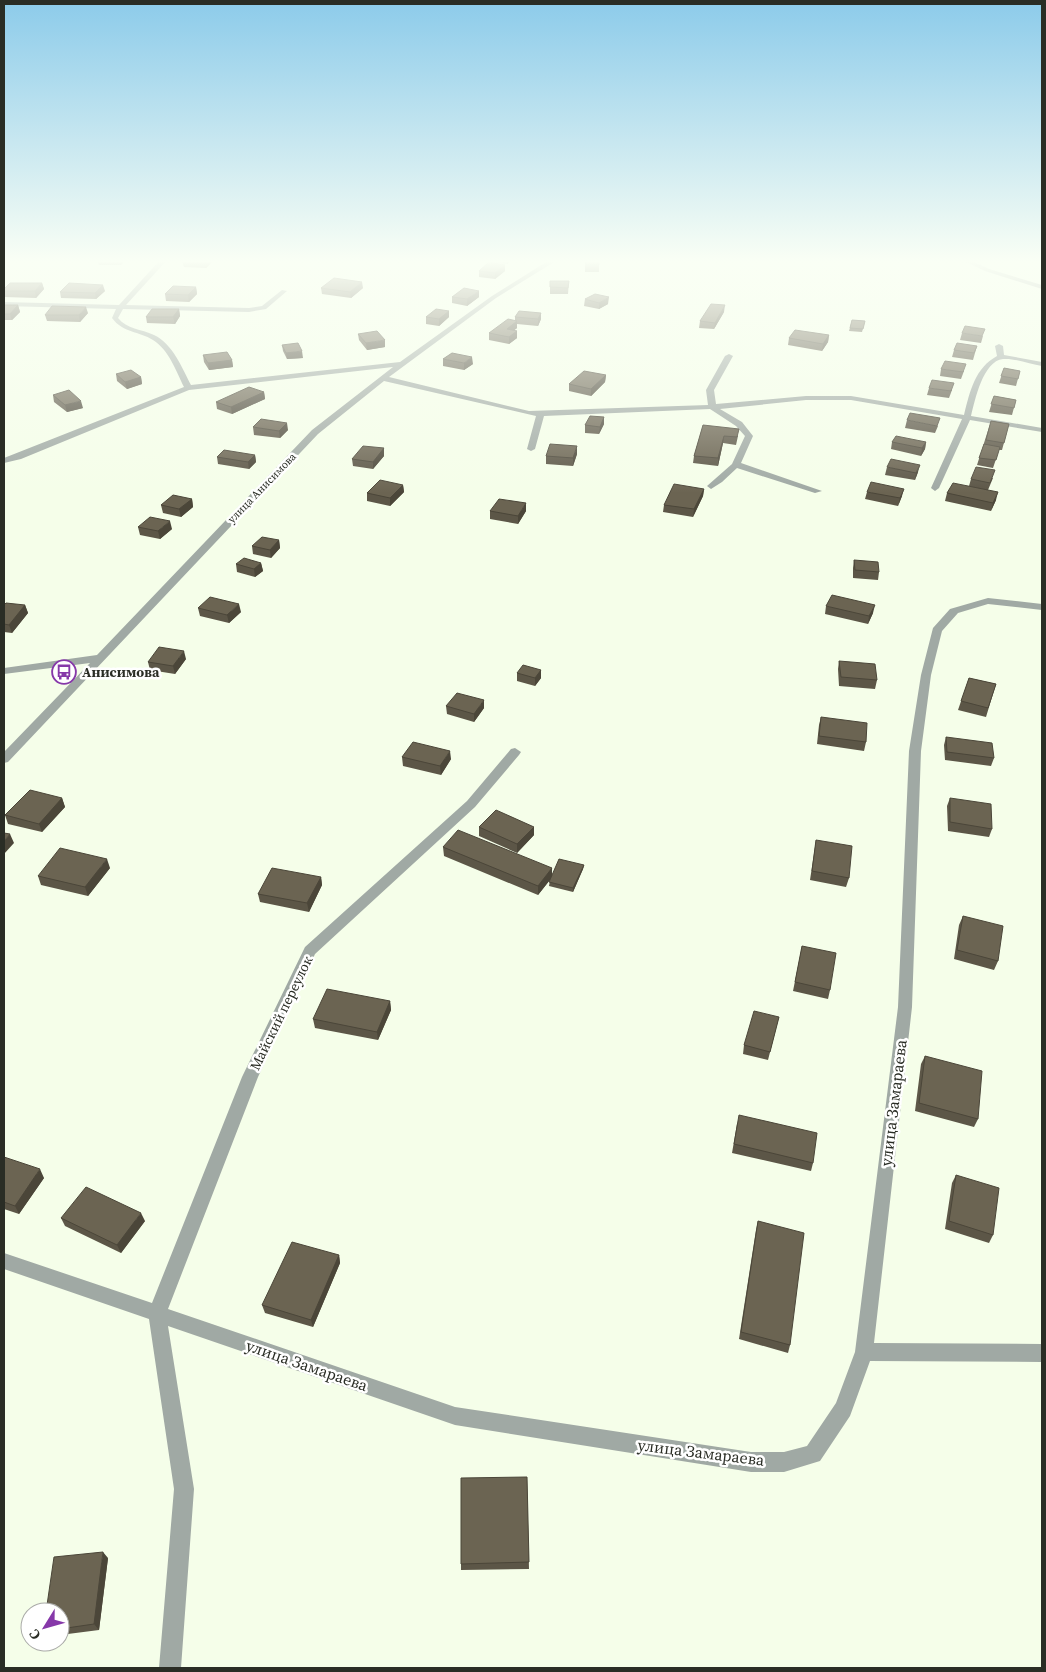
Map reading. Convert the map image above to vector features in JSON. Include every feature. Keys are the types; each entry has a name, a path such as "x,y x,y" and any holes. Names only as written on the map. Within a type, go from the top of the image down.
{"street":[{"path":"151,337 156,339 174,359 188,388"},
{"name":"улица Анисимова","path":"4,760 315,432 383,378 439,337"},
{"path":"999,346 1001,357"},
{"path":"712,407 710,390 729,356"},
{"path":"935,488 967,417 975,388 988,364 1001,357 1042,364"},
{"path":"4,461 188,388 402,364"},
{"path":"383,378 529,413 541,414 712,407 806,398 851,398 1042,430"},
{"path":"711,486 729,474 737,465 749,436 739,424 712,407"},
{"path":"531,449 541,414"},
{"path":"737,465 818,491"},
{"name":"улица Замараева","path":"157,1313 455,1416 751,1462 784,1462 814,1454 843,1409 864,1352 905,1007 915,751 926,675 937,630 954,611 988,601 1042,607"},
{"path":"4,671 100,658"},
{"name":"Майский переулок","path":"157,1313 250,1077 310,951 432,842 471,804 516,752"},
{"path":"4,1261 157,1313 184,1489 170,1668"},
{"path":"864,1352 1042,1353"}],"building":[{"path":"361,337 382,337 385,340 366,343"},
{"path":"790,337 828,337 823,344"},
{"path":"298,343 302,351 286,353 282,345"},
{"path":"957,343 977,346 974,353 954,350"},
{"path":"227,352 232,360 208,363 203,355"},
{"path":"452,353 472,357 464,363 443,359"},
{"path":"945,361 966,364 963,372 941,369"},
{"path":"1004,368 1020,371 1018,379 1001,376"},
{"path":"131,370 141,377 125,382 116,374"},
{"path":"584,371 606,375 591,389 569,384"},
{"path":"932,380 954,383 951,391 929,388"},
{"path":"249,387 264,392 231,407 216,402"},
{"path":"69,390 81,401 65,405 53,395"},
{"path":"994,396 1016,400 1014,408 991,404"},
{"path":"910,413 940,418 937,426 907,420"},
{"path":"590,416 604,417 600,427 585,425"},
{"path":"261,419 287,423 279,431 253,427"},
{"path":"991,421 1009,424 1004,443 986,440"},
{"path":"703,425 739,429 737,437 724,436 718,458 694,456"},
{"path":"896,436 926,442 922,448 892,442"},
{"path":"550,444 577,446 573,458 546,456"},
{"path":"984,444 1000,447 996,460 979,458"},
{"path":"363,446 384,448 373,462 352,459"},
{"path":"224,450 255,455 248,462 217,457"},
{"path":"891,459 920,465 916,473 887,467"},
{"path":"976,467 995,470 990,483 971,479"},
{"path":"380,480 403,485 390,498 367,493"},
{"path":"871,482 904,489 900,498 867,492"},
{"path":"953,483 998,492 993,503 947,493"},
{"path":"674,484 704,489 694,509 664,505"},
{"path":"173,495 192,499 179,509 161,505"},
{"path":"499,499 526,503 518,516 490,511"},
{"path":"150,517 170,521 158,531 138,527"},
{"path":"262,537 279,540 270,550 252,546"},
{"path":"244,558 261,563 254,569 236,564"},
{"path":"854,560 878,562 879,572 855,570"},
{"path":"832,595 875,605 869,616 826,606"},
{"path":"210,597 239,604 227,615 198,608"},
{"path":"6,603 25,605 9,625 4,624 4,605"},
{"path":"159,647 184,651 173,666 148,662"},
{"path":"839,661 875,664 877,680 841,677"},
{"path":"523,665 541,670 535,678 517,673"},
{"path":"969,678 996,684 988,708 961,701"},
{"path":"457,693 484,700 474,714 446,706"},
{"path":"821,717 867,723 866,742 819,736"},
{"path":"946,737 992,743 994,758 947,752"},
{"path":"413,742 450,751 440,766 402,757"},
{"path":"30,790 62,798 39,824 5,815"},
{"path":"950,798 991,804 992,829 950,822"},
{"path":"496,810 534,827 517,844 479,827"},
{"path":"458,830 552,868 538,886 443,847"},
{"path":"4,833 10,834 4,841"},
{"path":"816,840 852,846 849,878 812,871"},
{"path":"60,848 107,859 85,887 38,876"},
{"path":"559,859 584,865 573,888 549,882"},
{"path":"272,868 321,877 307,903 258,894"},
{"path":"963,916 1003,926 998,961 957,950"},
{"path":"802,946 836,953 830,990 795,982"},
{"path":"327,989 390,1001 377,1032 313,1019"},
{"path":"754,1011 779,1017 770,1052 744,1045"},
{"path":"925,1056 982,1071 978,1119 919,1103"},
{"path":"739,1115 817,1133 813,1163 734,1144"},
{"path":"4,1157 40,1169 15,1206 4,1202"},
{"path":"956,1175 999,1188 993,1235 949,1221"},
{"path":"86,1187 141,1213 117,1245 61,1218"},
{"path":"758,1221 804,1233 790,1345 741,1332"},
{"path":"292,1242 339,1255 311,1320 262,1305"},
{"path":"527,1477 529,1562 461,1564 461,1478"},
{"path":"103,1552 94,1624 70,1628 70,1602 47,1602 54,1557"}],"place":[{"name":"Анисимова","path":"64,672"}]}
